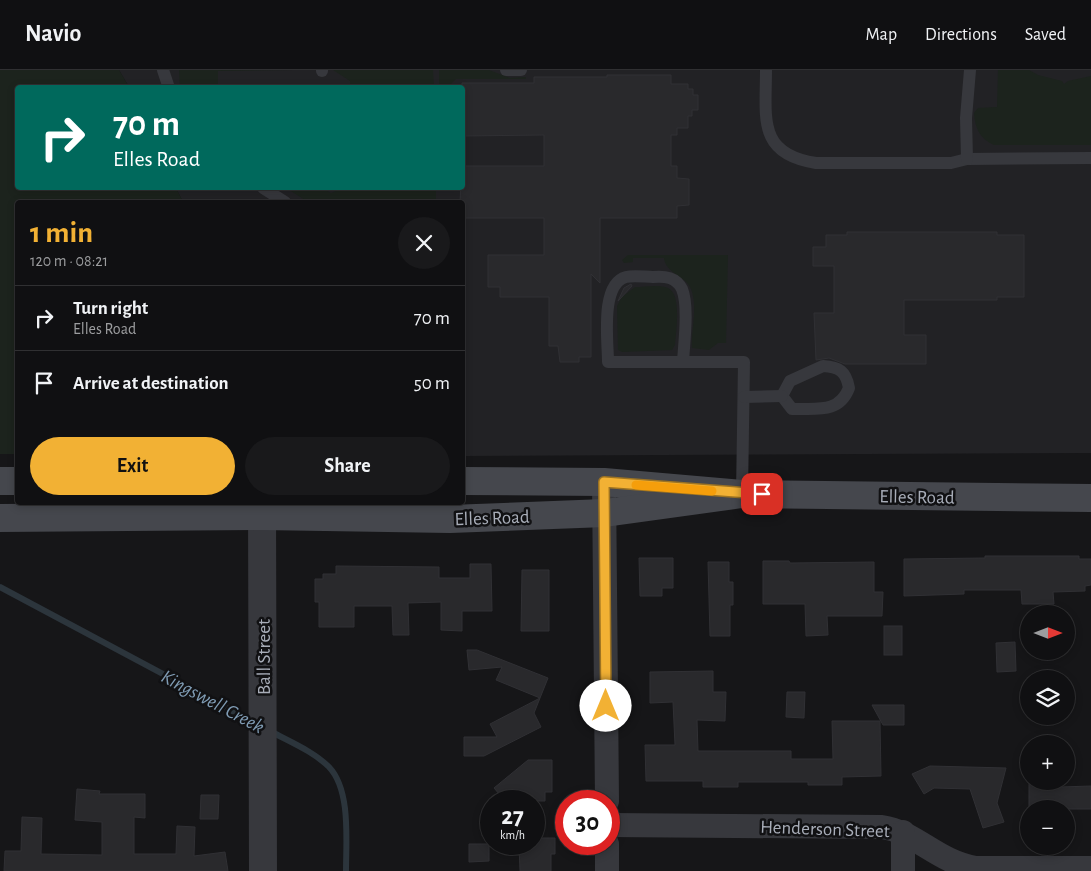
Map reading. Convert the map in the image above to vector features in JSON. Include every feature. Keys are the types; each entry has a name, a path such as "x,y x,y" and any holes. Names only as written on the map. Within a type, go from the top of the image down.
{"main road":[{"path":"0,481 15,481"},
{"name":"Elles Road","path":"465,481 604,482 742,494 1091,498"},
{"name":"Elles Road","path":"0,518 262,509 605,513 742,494"}],"street":[{"path":"604,482 607,790"},
{"name":"Ball Street","path":"262,509 263,871"},
{"name":"Henderson Street","path":"620,825 882,827 903,832 926,848 961,866 976,868 1091,868"},
{"path":"903,832 903,871"},
{"path":"607,855 607,871"}],"lane":[{"path":"164,70 169,85"},
{"path":"506,70 521,70"},
{"path":"766,70 768,130 774,145 798,160 816,163 951,163 966,159 1091,158"},
{"path":"966,159 966,118 970,70"},
{"path":"266,190 282,200"},
{"path":"684,362 685,300 682,288 675,280 664,276 626,277 618,282 611,291 608,303 608,362 684,362 744,362 742,494"},
{"path":"823,366 836,366 844,373 849,388 845,397 838,405 828,408 792,409 782,396 790,381 823,366"},
{"path":"744,397 782,396"}],"shaded area":[{"path":"0,70 119,70 128,85 15,85 15,190 177,190 182,200 15,200 15,454 0,454"},
{"path":"119,70 1091,70 1091,453 465,456 465,200 182,200 177,190 465,190 465,85 128,85"},
{"path":"179,70 294,70 218,71 218,85 180,85"},
{"path":"333,70 433,70 434,85 350,85 350,81"},
{"path":"439,70 489,70 510,78 526,77 526,79 456,79 450,85 439,85"},
{"path":"998,70 1029,70 1038,75 1062,81 1064,84 1068,81 1091,76 1091,145 994,145 985,140 977,128 974,113 978,108 997,107"},
{"path":"289,190 326,190 331,193 338,190 436,190 436,200 305,200"},
{"path":"628,255 728,255 726,343 718,343 709,350 692,348 694,303 691,289 685,281 668,267 664,258 633,258 633,262 624,263 622,260"},
{"path":"660,286 668,288 672,292 677,305 677,323 675,345 672,350 622,352 618,350 617,306 622,297 635,287"}],"building":[{"path":"607,75 671,75 671,84 688,84 688,89 693,89 693,95 698,95 698,110 692,110 692,116 688,116 688,128 677,128 677,135 671,135 671,166 677,166 677,178 689,179 689,205 677,206 677,218 600,218 600,283 591,274 591,357 579,357 579,362 560,362 558,346 549,346 549,297 500,297 500,287 488,287 488,255 544,255 544,218 465,218 465,200 460,200 461,190 465,190 465,166 544,166 544,135 465,136 465,85 462,85 462,83 534,83 534,77 607,77"},
{"path":"847,232 997,232 997,235 1024,235 1024,297 997,297 997,300 904,300 904,335 926,335 926,364 845,364 829,358 816,360 814,313 834,313 834,266 813,266 813,247 826,247 826,235 847,235"},
{"path":"631,284 632,286 618,301 624,288"},
{"path":"985,556 1079,556 1079,559 1091,559 1091,585 1085,586 1085,591 1053,592 1054,604 1022,604 1021,590 964,590 964,594 904,596 904,559 985,558"},
{"path":"639,558 673,558 673,588 662,588 662,596 640,596"},
{"path":"763,561 789,561 790,563 874,562 874,592 883,592 882,616 827,616 828,635 806,636 805,604 763,604"},
{"path":"708,562 729,562 729,582 733,582 733,605 730,605 730,636 710,636"},
{"path":"470,564 491,564 492,611 462,611 462,631 441,630 441,602 408,603 409,635 393,635 392,606 354,606 354,627 319,627 319,602 315,602 315,579 323,579 323,574 336,574 336,566 439,567 439,578 470,578"},
{"path":"522,570 549,570 549,631 521,631"},
{"path":"884,626 902,626 902,655 884,655"},
{"path":"1015,642 1016,671 997,672 996,643"},
{"path":"467,650 477,650 548,678 540,698 496,680 502,667 469,670"},
{"path":"713,671 713,692 726,692 725,721 697,720 698,751 791,751 791,759 833,759 832,721 880,721 881,776 842,777 842,785 808,785 808,782 738,782 738,787 703,787 703,781 646,781 645,745 675,745 673,702 650,703 650,672"},
{"path":"787,692 805,692 804,718 786,717"},
{"path":"540,698 534,713 541,727 484,756 464,756 464,737 497,737 490,724"},
{"path":"872,705 904,705 904,725 883,725"},
{"path":"528,760 552,760 552,792 545,792 545,790 496,790 494,788"},
{"path":"930,766 1006,768 997,803 1004,822 983,828 970,789 934,788 924,794 912,774"},
{"path":"1091,786 1091,809 1075,809 1075,800 1029,800 1029,790 1075,790 1075,787"},
{"path":"77,789 100,791 99,794 145,794 145,818 134,817 134,854 176,854 177,826 195,827 194,856 225,852 228,871 4,871 5,851 21,851 22,817 42,818 41,854 102,855 102,822 75,820"},
{"path":"201,795 219,795 218,819 200,819"},
{"path":"545,838 555,838 555,854 551,854 551,871 520,871 519,855 545,855"},
{"path":"469,844 480,844 480,855 489,855 489,861 469,862"}],"waterway":[{"name":"Kingswell Creek","path":"0,587 255,723"},
{"name":"Kingswell Creek","path":"270,731 316,756 329,767 336,777 341,789 346,816 346,871"}],"slow traffic":[{"path":"636,485 712,491"}],"route":[{"path":"606,706 604,482 742,494 762,494"}]}
